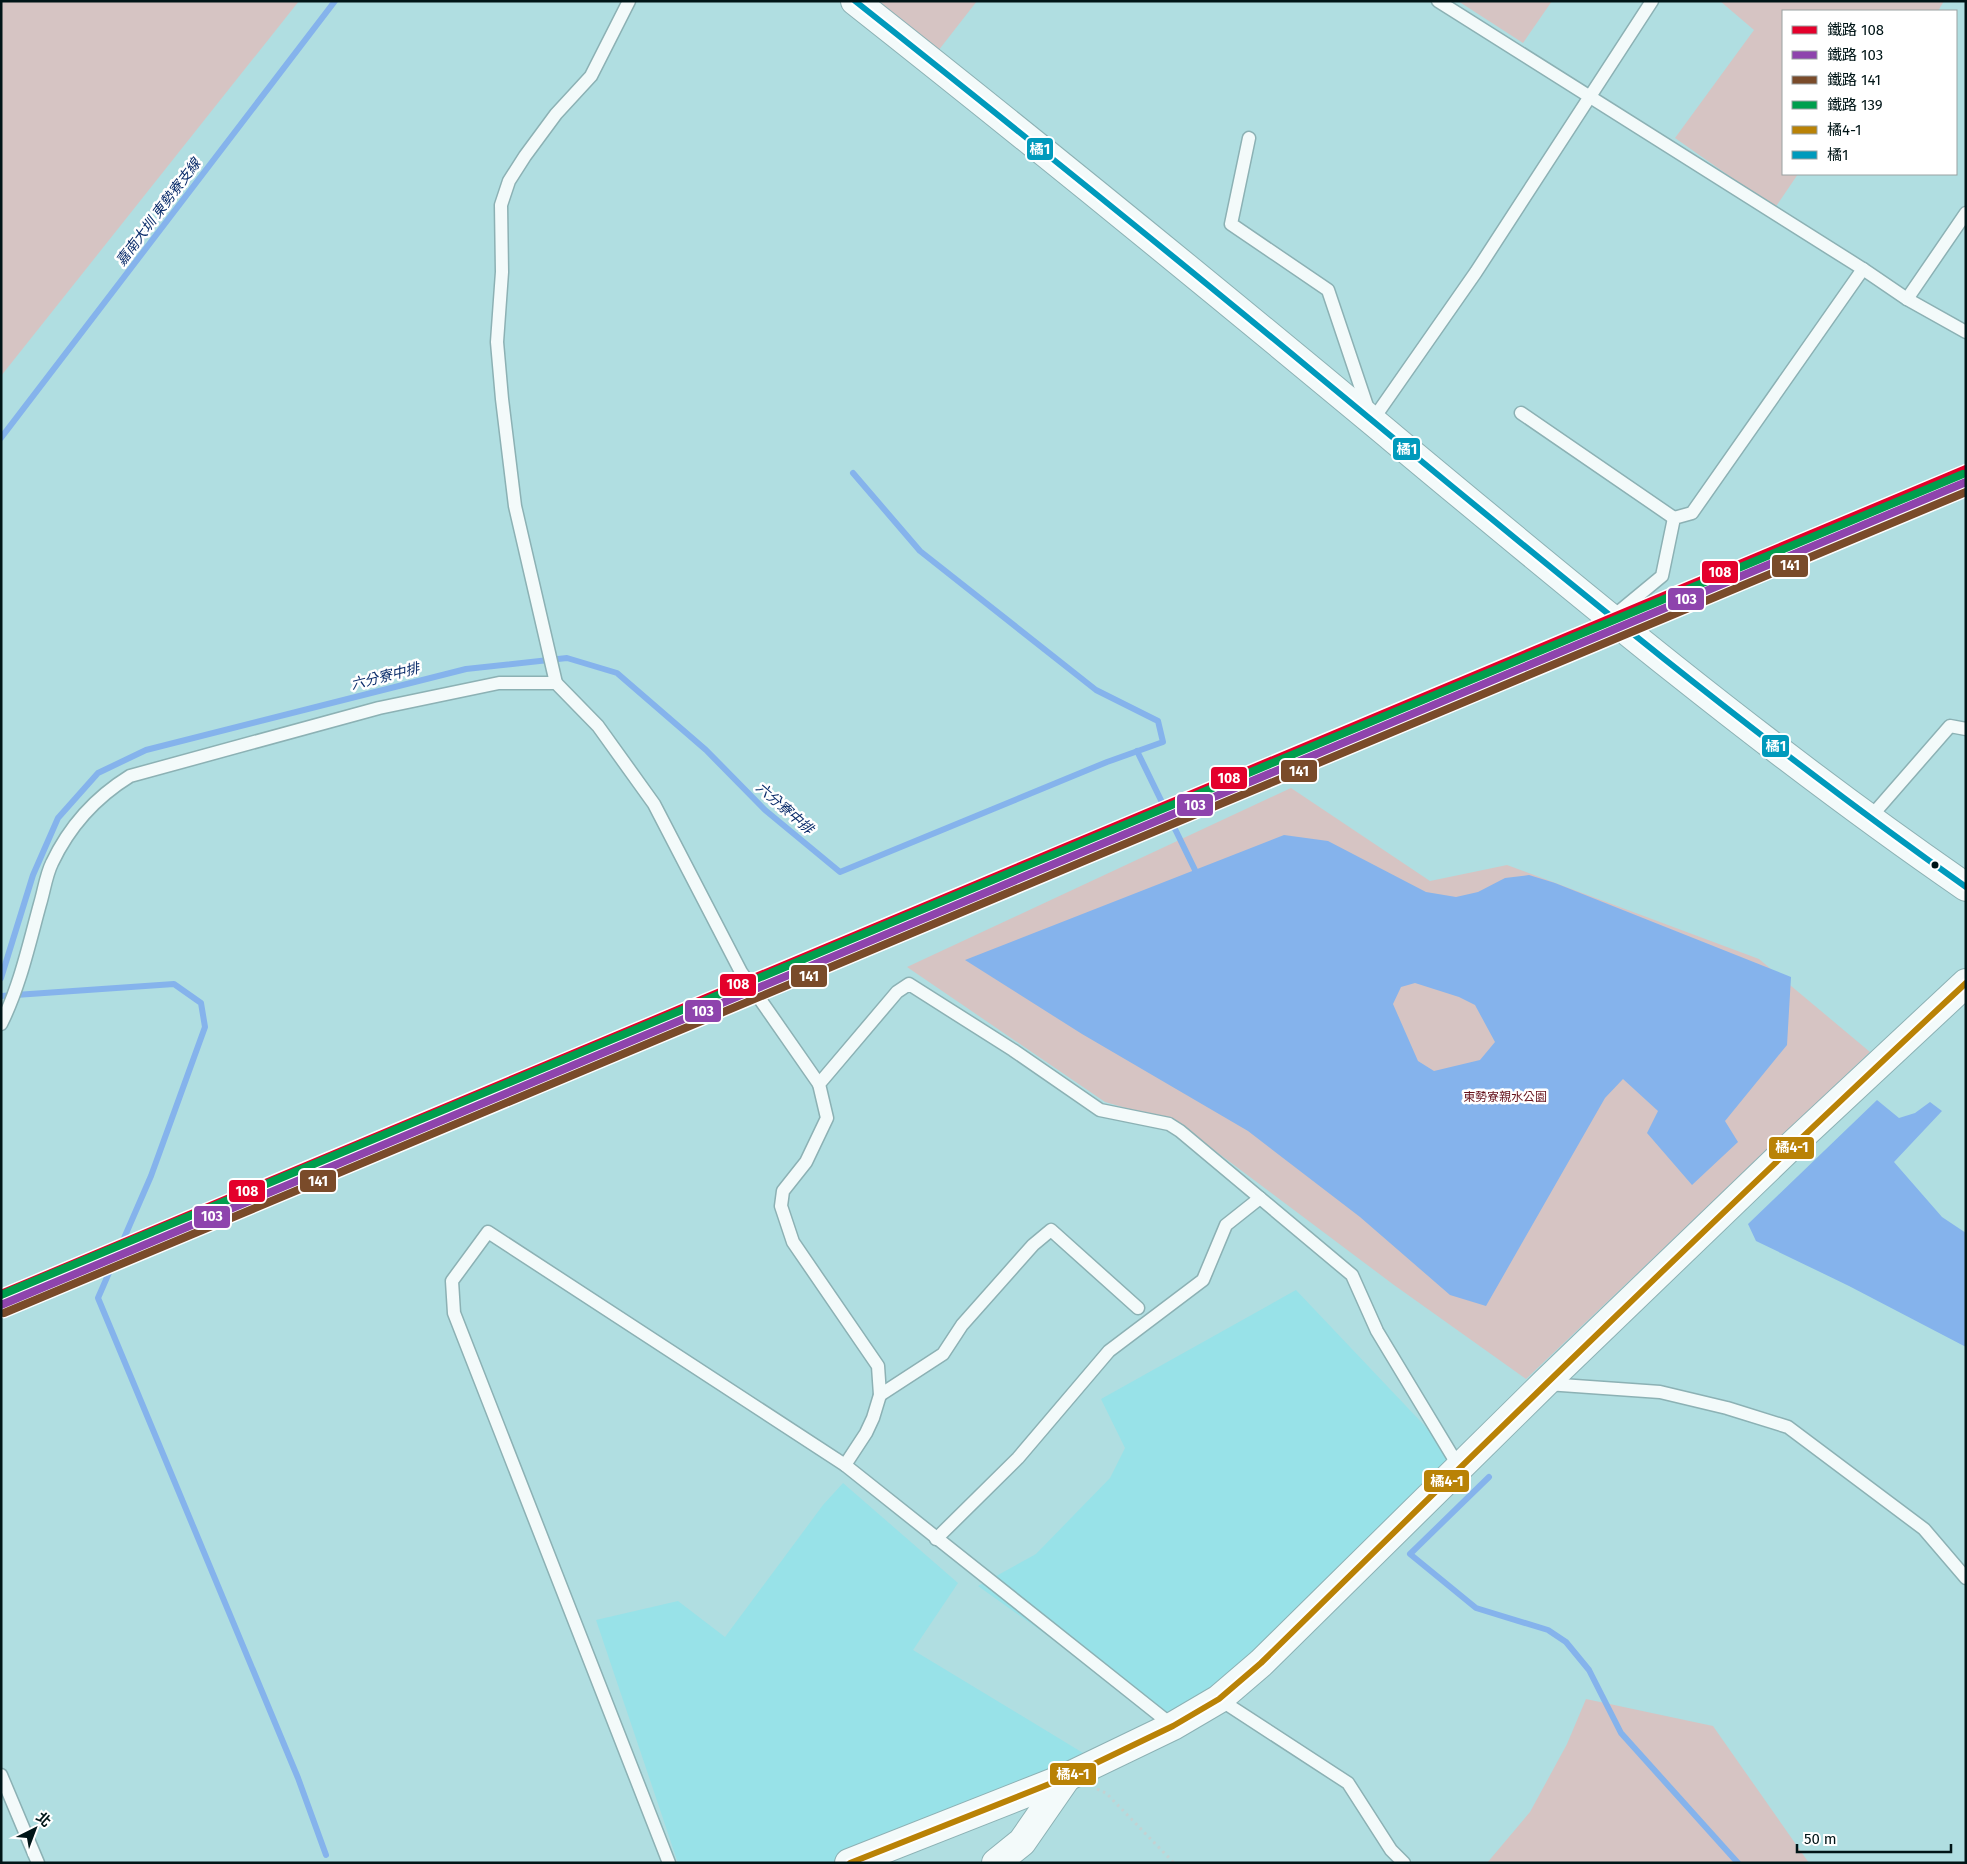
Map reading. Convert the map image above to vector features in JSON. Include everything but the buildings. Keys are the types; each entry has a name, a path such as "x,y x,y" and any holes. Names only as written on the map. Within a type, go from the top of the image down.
{"street":[{"path":"855,1 1038,146 1610,620 1868,820 1966,887"},
{"path":"849,1863 1068,1777 1173,1726 1219,1699 1261,1662 1544,1384 1780,1157 1966,983"},
{"path":"996,1863 1022,1842 1068,1777"}],"lane":[{"path":"629,1 591,76 556,114 525,156 509,181 501,204 502,272 497,342 502,399 516,506 555,679 598,726 654,804 741,972 818,1084 827,1118 806,1162 783,1191 781,1206 793,1242 878,1366 880,1395 866,1433 845,1465"},
{"path":"1438,1 1863,269 1907,299 1966,332"},
{"path":"1372,421 1476,272 1652,1"},
{"path":"1249,138 1231,224 1328,290 1372,421"},
{"path":"1907,299 1966,213"},
{"path":"1521,413 1674,518 1692,513 1863,269"},
{"path":"1610,620 1662,576 1674,518"},
{"path":"1,1024 18,981 51,864 88,809 107,790 130,776 379,708 499,683 555,679"},
{"path":"1868,820 1950,726 1966,728"},
{"path":"818,1084 897,992 909,984 1013,1050 1100,1110 1169,1124 1352,1275 1377,1331 1459,1467"},
{"path":"936,1539 1018,1458 1109,1351 1203,1280 1226,1225 1260,1198"},
{"path":"880,1395 943,1354 962,1325 1033,1244 1050,1230 1138,1308"},
{"path":"669,1863 454,1313 452,1281 488,1232 845,1465 1173,1726"},
{"path":"1544,1384 1660,1392 1727,1408 1788,1427 1924,1529 1966,1578"},
{"path":"1219,1699 1348,1783 1391,1850 1404,1863"},
{"path":"1,1775 38,1863"}],"path":[{"path":"1068,1777 1106,1793 1174,1863"}],"shaded area":[{"name":"東勢寮親水公園","path":"1284,835 1328,841 1426,892 1456,897 1478,892 1505,878 1529,875 1555,883 1791,977 1787,1045 1725,1121 1738,1142 1692,1185 1647,1133 1658,1111 1623,1079 1605,1098 1486,1306 1450,1295 1360,1217 1248,1131 1082,1034 965,960","holes":["1415,983 1459,997 1475,1005 1495,1042 1480,1060 1434,1071 1418,1061 1393,1004 1401,987"]},
{"path":"1877,1100 1899,1118 1915,1113 1930,1102 1942,1111 1894,1162 1942,1217 1966,1233 1966,1347 1849,1286 1756,1241 1748,1224"},
{"path":"1296,1290 1461,1464 1263,1661 1172,1724 978,1586 1036,1554 1110,1478 1125,1448 1101,1399"},
{"path":"843,1483 958,1583 913,1650 1093,1759 837,1863 678,1863 596,1620 678,1601 725,1637 823,1505"}],"green space":[{"path":"1,1 299,1 1,376"},
{"path":"876,1 977,1 938,51"},
{"path":"1458,1 1552,1 1523,43"},
{"path":"1720,1 1944,1 1939,10 1782,10 1782,175 1797,175 1775,208 1675,138 1754,30"},
{"name":"東勢寮親水公園","path":"1291,788 1430,881 1507,865 1759,959 1870,1052 1526,1379 1394,1285 1178,1123 1105,1102 907,967"},
{"path":"1586,1699 1713,1726 1809,1863 1487,1863 1530,1812 1567,1744"}],"waterway":[{"name":"嘉南大圳 東勢寮支線","path":"1,438 335,1"},
{"name":"六分寮中排","path":"1,978 33,875 58,818 98,773 146,750 466,669 567,658 617,673 706,750 765,810 840,872 1107,762 1163,742 1158,721 1096,690 920,551 853,473"},
{"path":"1137,751 1195,870"},
{"path":"1,996 174,984 201,1003 205,1027 151,1176 98,1298 298,1778 326,1855"},
{"path":"1489,1477 1410,1554 1476,1608 1548,1630 1566,1642 1589,1670 1621,1733 1738,1863"}],"rail line":[{"name":"108","path":"1,1294 1966,469"},
{"name":"139","path":"1,1295 1963,474"},
{"name":"103","path":"1,1305 1966,482"},
{"name":"141","path":"4,1313 1966,492"}],"transit line":[{"name":"橘1","path":"855,1 1144,233 1717,701 1966,887"},
{"name":"橘4-1","path":"850,1863 1067,1777 1173,1726 1219,1699 1261,1663 1699,1236 1966,983"}]}
